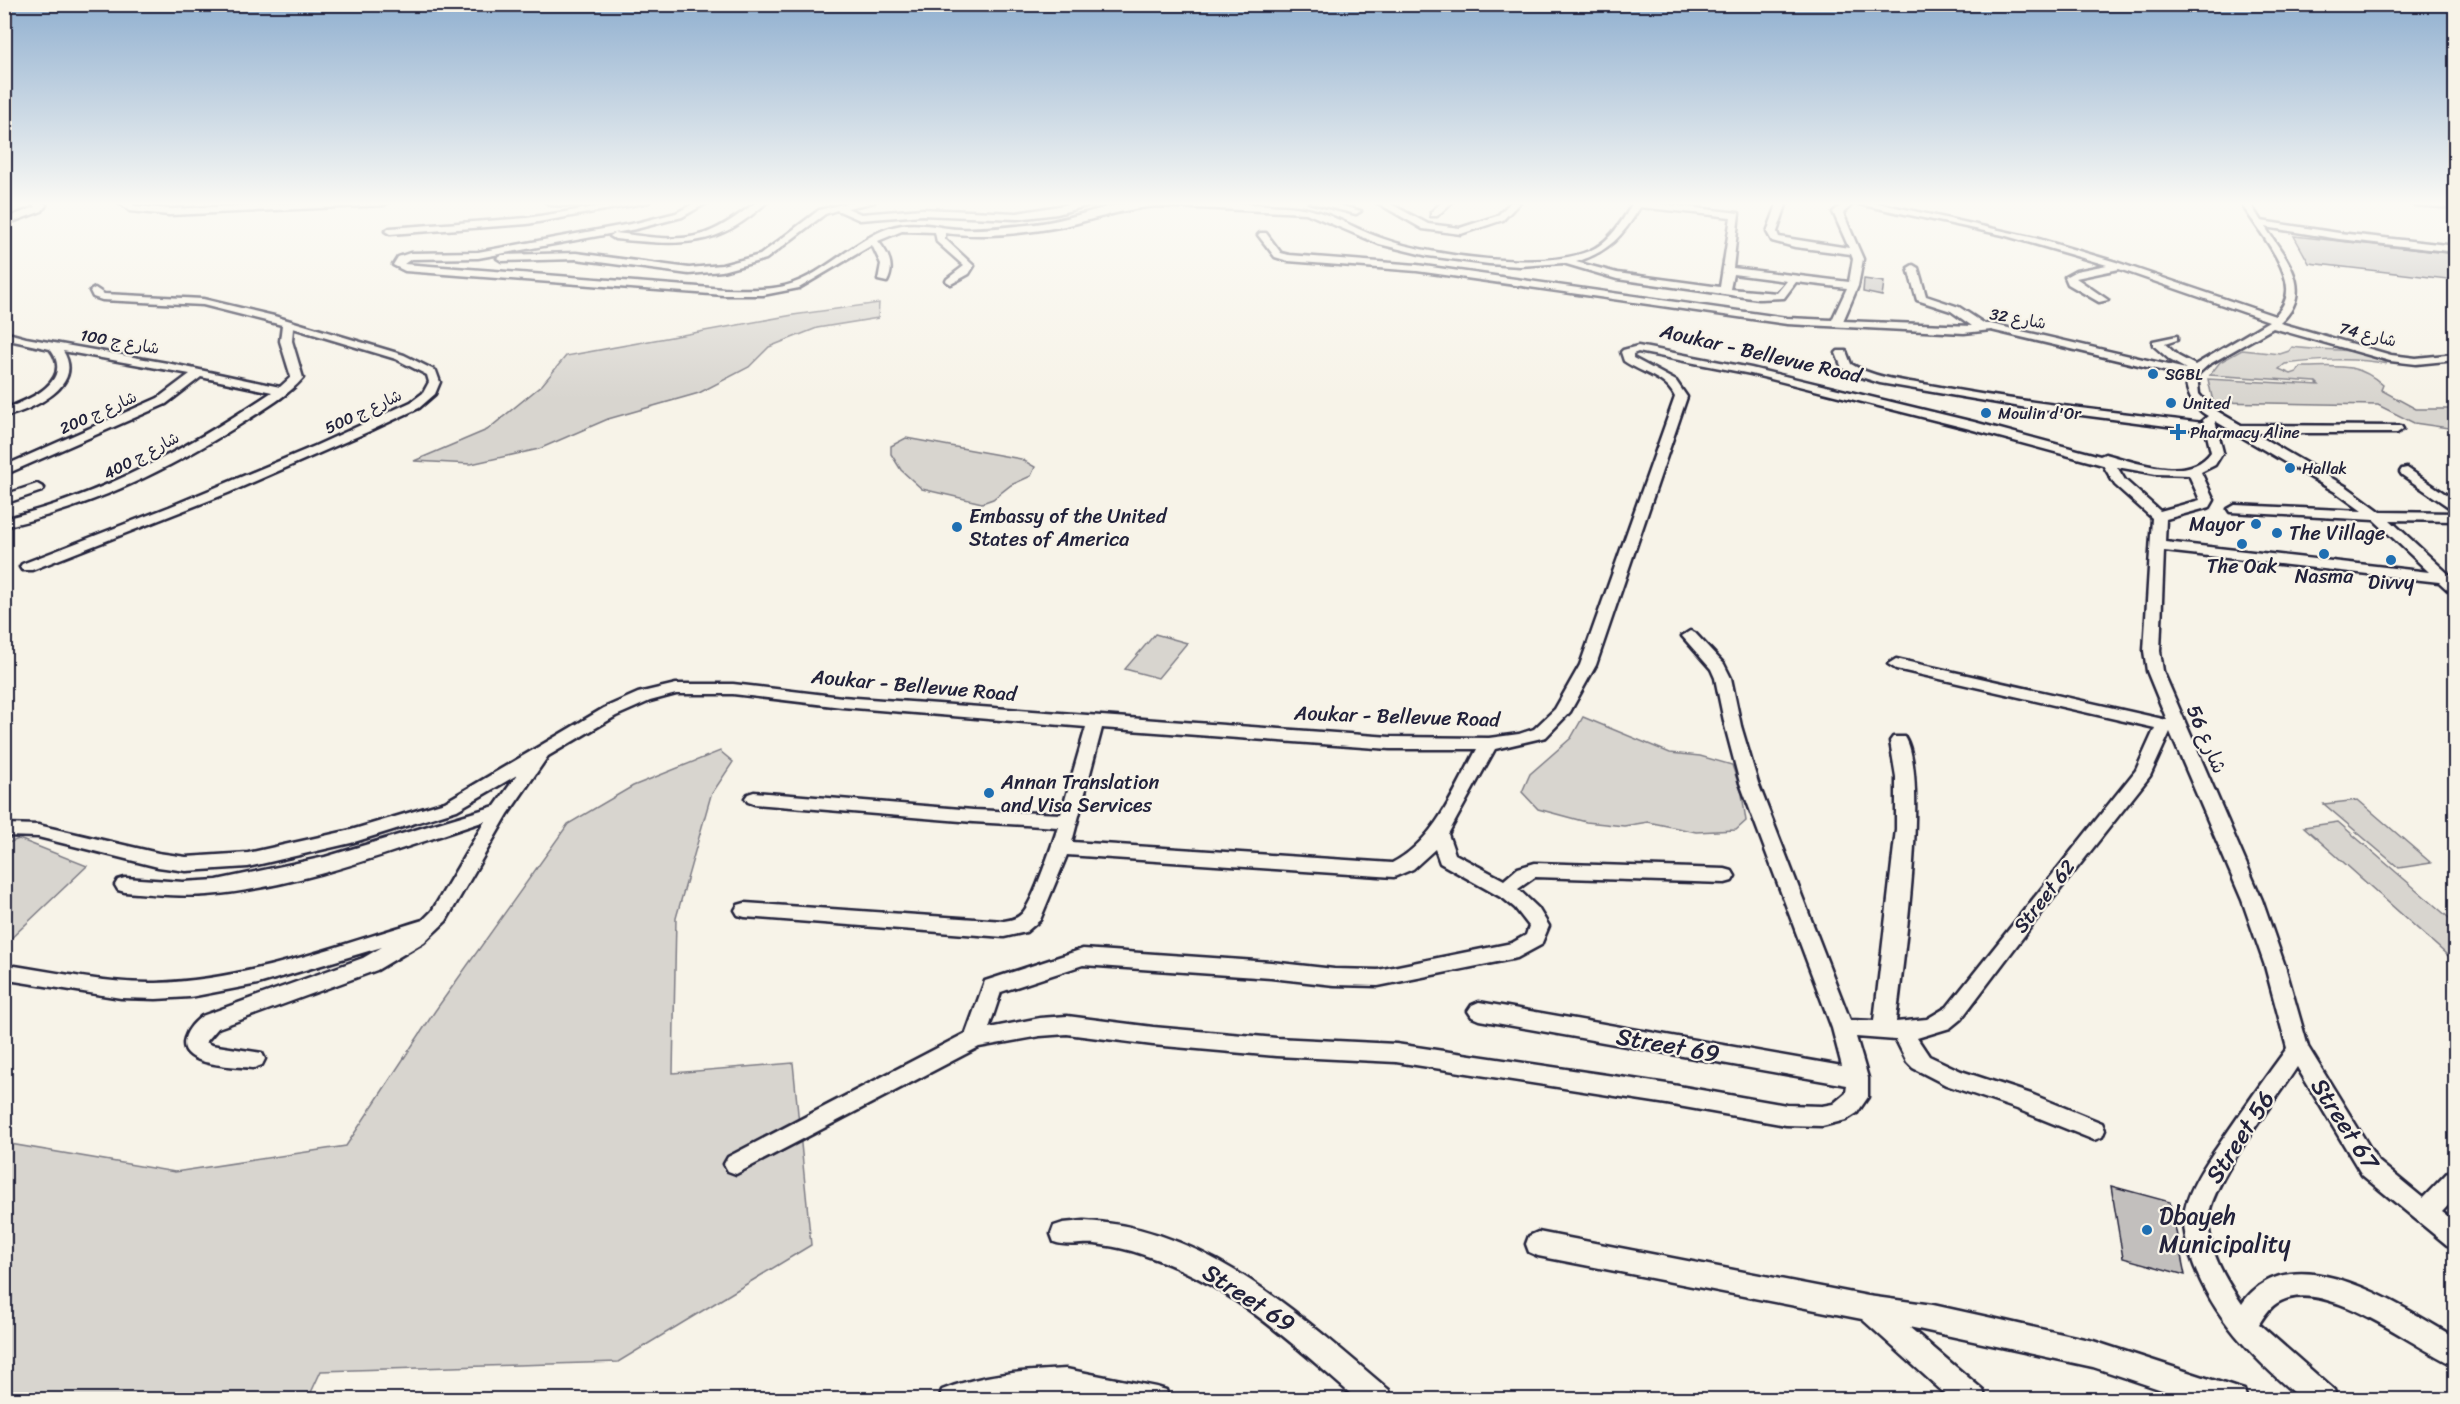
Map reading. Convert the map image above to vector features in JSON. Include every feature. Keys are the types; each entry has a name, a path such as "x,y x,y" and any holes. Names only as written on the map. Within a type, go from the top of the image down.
{"street":[{"path":"402,268 724,292 770,291 804,282 828,268"},
{"path":"551,278 578,268"},
{"path":"669,268 698,271 719,268"},
{"path":"883,280 887,268"},
{"path":"951,281 968,268"},
{"name":"شارع 32","path":"1415,268 1787,321 1964,330 1981,327 2004,329 2193,372"},
{"path":"1584,268 1598,272 1776,297 1784,294 1794,278"},
{"path":"1837,322 1853,286 1856,268"},
{"path":"1913,268 1921,298 1930,303 1955,309 1981,327"},
{"path":"2103,300 2072,282 2070,278 2080,273 2111,268"},
{"name":"شارع 74","path":"2123,268 2205,299 2390,358 2422,361 2456,357"},
{"path":"2193,372 2276,323 2289,304 2294,284 2286,268"},
{"path":"1725,291 1728,270 1853,286"},
{"name":"شارع ج 500","path":"27,567 267,473 415,405 433,388 434,375 430,369 421,364 344,339 221,305 102,297 97,296 95,291"},
{"path":"282,391 297,378 286,340 288,324"},
{"path":"4,335 24,341 53,345"},
{"path":"2173,338 2157,343 2193,372"},
{"name":"شارع ج 100","path":"53,345 282,391"},
{"name":"شارع ج 100","path":"4,412 33,401 54,387 63,366 62,358 53,345"},
{"name":"Aoukar - Bellevue Road","path":"14,830 186,864 220,863 288,851 402,822 451,806 546,749 630,703 660,692 694,688 733,689 842,702 1095,723 1390,742 1489,744 1520,740 1548,727 1570,701 1593,652 1681,397 1679,391 1670,383 1629,361 1626,355 1629,351 1651,350 1751,371 2124,464 2168,471 2194,471"},
{"path":"1842,353 1846,366 1860,373 1920,386 2032,406 2253,439"},
{"path":"2193,372 2193,395 2206,410 2342,490 2378,516 2456,591"},
{"name":"شارع ج 200","path":"4,471 162,401 198,374"},
{"name":"شارع ج 400","path":"4,523 64,509 116,488 156,468 282,391"},
{"path":"2106,460 2120,482 2159,517 2169,512 2205,504 2207,500 2194,471 2203,468 2215,458 2217,445 2206,410"},
{"path":"2212,433 2238,430 2397,429"},
{"path":"2407,472 2456,508"},
{"path":"4,500 37,488"},
{"path":"2235,509 2378,516 2456,517"},
{"name":"شارع 56","path":"2159,517 2152,651 2159,684 2171,727 2252,900 2275,966 2298,1049"},
{"path":"2159,546 2442,578"},
{"path":"736,1164 975,1039 1040,1027 1067,1025 1153,1036 1276,1047 1364,1050 1666,1094 1786,1115 1822,1116 1838,1113 1850,1106 1857,1097 1857,1078 1843,1028 1749,783 1733,726 1724,678 1718,667 1690,636"},
{"path":"1896,664 2171,727"},
{"path":"745,910 1004,929 1019,927 1033,915 1061,848 1095,723"},
{"name":"Street 62","path":"1843,1028 1893,1030 1929,1028 1945,1022 1954,1014 2029,915 2144,772 2171,727"},
{"path":"1899,741 1906,770 1908,803 1894,956 1893,1030 1921,1062 1953,1078 2023,1101 2094,1130"},
{"path":"1061,848 1177,854 1386,870 1401,868 1439,834 1489,744"},
{"path":"254,1059 206,1054 195,1046 196,1036 202,1028 222,1017 388,956 433,924 501,810 546,749"},
{"path":"754,798 973,816 1068,821"},
{"path":"125,885 198,888 252,881 348,857 501,810"},
{"path":"4,836 14,830"},
{"path":"975,1039 992,987 1083,957 1227,966 1362,979 1408,974 1517,950 1534,940 1539,926 1521,901 1506,889 1481,878 1447,858 1439,834"},
{"path":"1506,889 1525,873 1535,870 1725,876"},
{"path":"15,974 118,990 198,988 265,974 433,924"},
{"name":"Street 69","path":"1479,1011 1857,1078"},
{"name":"Street 67","path":"2298,1049 2370,1168 2386,1184 2426,1212 2456,1238"},
{"name":"Street 56","path":"2298,1049 2217,1166 2199,1204 2196,1219 2201,1250 2209,1271 2228,1305 2285,1368 2324,1400"},
{"path":"2426,1212 2456,1180"},
{"name":"Street 69","path":"1063,1234 1091,1233 1128,1238 1172,1251 1222,1275 1297,1328 1379,1400"},
{"path":"1538,1244 1868,1308 1933,1318 2093,1354 2234,1400"},
{"path":"2244,1325 2259,1302 2271,1293 2299,1286 2321,1286 2355,1298 2456,1353"},
{"path":"1868,1308 1973,1400"},
{"path":"952,1400 1004,1386 1066,1382 1156,1400"}],"shaded area":[{"path":"879,303 878,318 817,328 769,347 749,367 699,393 608,419 539,449 471,464 414,461 487,430 542,385 566,356 793,315"},
{"path":"2292,347 2341,350 2376,358 2387,364 2361,360 2323,360 2285,364 2279,369 2291,374 2297,372 2300,367 2334,366 2364,372 2383,385 2381,390 2416,409 2455,409 2455,429 2414,423 2378,405 2213,402 2208,379 2319,385 2316,382 2210,375 2220,362 2242,350 2280,354 2289,351"},
{"path":"906,438 1021,459 1035,467 1031,476 1011,485 993,499 982,503 922,489 901,470 891,454 891,446"},
{"path":"1155,634 1187,643 1158,678 1125,669"},
{"path":"1583,717 1670,753 1700,756 1732,765 1742,794 1746,821 1736,830 1696,832 1648,822 1624,826 1586,822 1538,809 1522,792 1530,774 1571,738"},
{"path":"720,751 733,762 711,795 676,918 673,1073 793,1063 811,1245 618,1362 321,1371 308,1399 5,1399 4,1143 175,1172 346,1146 435,1011 568,824 633,786"},
{"path":"2358,800 2431,863 2399,868 2324,804"},
{"path":"2338,822 2455,923 2455,962 2304,827"},
{"path":"19,839 87,866 5,944 5,844"}],"building":[{"path":"2348,268 2456,268 2456,280"},
{"path":"1864,279 1884,282 1882,296 1863,292"},
{"name":"Dbayeh Municipality","path":"2111,1186 2170,1202 2185,1275 2123,1258"}],"place":[{"name":"SGBL","path":"2153,374"},
{"name":"United","path":"2171,403"},
{"name":"Moulin d'Or","path":"1986,413"},
{"name":"Pharmacy Aline","path":"2178,432"},
{"name":"Hallak","path":"2290,468"},
{"name":"Mayor","path":"2256,524"},
{"name":"Embassy of the United States of America","path":"957,527"},
{"name":"The Village","path":"2277,533"},
{"name":"The Oak","path":"2242,544"},
{"name":"Nasma","path":"2324,554"},
{"name":"Divvy","path":"2391,560"},
{"name":"Annan Translation and Visa Services","path":"989,793"},
{"name":"Dbayeh Municipality","path":"2147,1230"}]}
